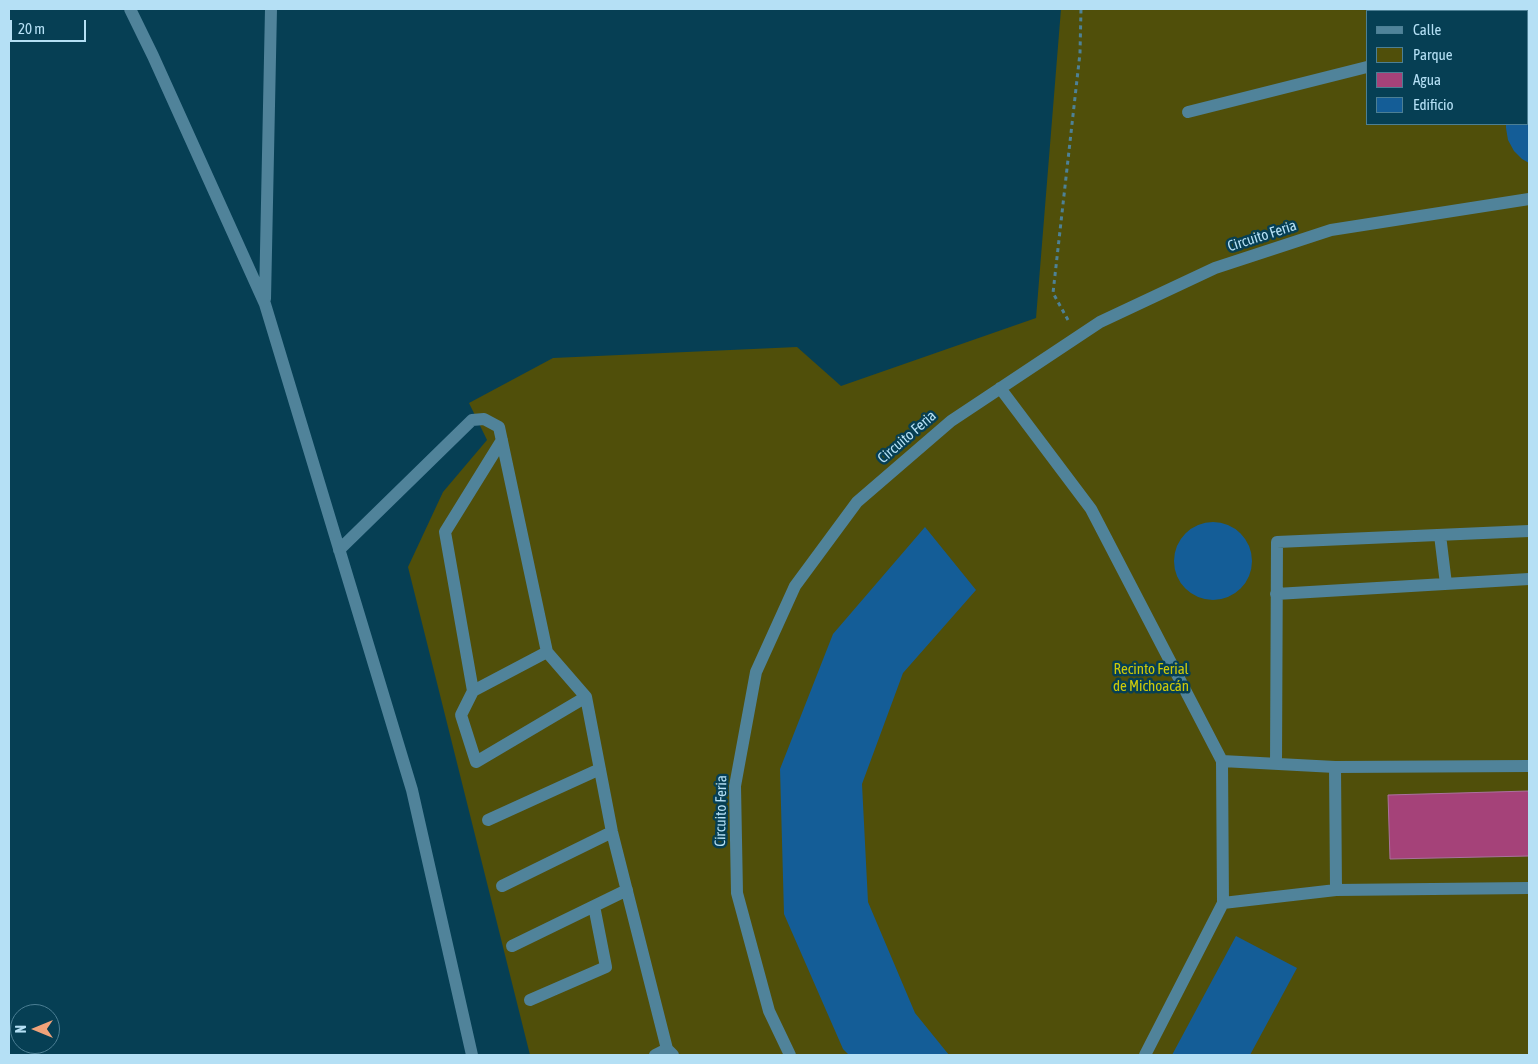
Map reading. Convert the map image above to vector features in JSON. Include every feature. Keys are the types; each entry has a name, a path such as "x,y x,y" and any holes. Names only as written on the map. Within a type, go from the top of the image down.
{"street":[{"path":"130,9 154,56 265,304 412,790 472,1055"},
{"path":"265,304 271,9"},
{"path":"1188,112 1366,67"},
{"name":"Circuito Feria","path":"790,1055 769,1011 737,893 735,786 756,672 795,586 856,502 951,421 1100,322 1215,268 1331,230 1529,199"},
{"path":"1000,388 1091,509 1222,761 1223,903 1145,1055"},
{"path":"339,550 472,420 484,419 499,427 547,652 586,697 612,832 670,1052 655,1055"},
{"path":"473,691 445,532 502,440"},
{"path":"1276,763 1276,542 1529,531"},
{"path":"1440,535 1446,584"},
{"path":"1276,594 1529,579"},
{"path":"547,652 473,691 461,714 476,762 586,697"},
{"path":"1222,761 1335,767 1529,766"},
{"path":"1335,767 1336,890"},
{"path":"488,820 600,769"},
{"path":"502,886 612,832"},
{"path":"1223,903 1336,890 1529,888"},
{"path":"512,946 627,890"},
{"path":"530,1000 606,967 594,906"}],"path":[{"path":"1077,337 1053,293 1080,53 1081,9"}],"green space":[{"name":"Recinto Ferial de Michoacán","path":"1061,9 1529,9 1529,1055 530,1055 408,567 443,492 487,440 469,403 553,358 797,347 841,386 1036,318"}],"water":[{"path":"1529,791 1529,856 1390,859 1388,795"}],"building":[{"path":"1528,92 1529,163 1514,151 1508,140 1506,128 1506,125 1528,125"},
{"path":"1213,522 1228,525 1241,533 1249,546 1252,561 1249,576 1241,589 1228,597 1213,600 1198,597 1185,589 1177,576 1174,561 1177,546 1185,533 1198,525"},
{"path":"925,527 976,590 903,673 862,784 868,902 915,1013 949,1055 849,1055 843,1049 784,914 780,769 833,634"},
{"path":"1236,936 1297,968 1250,1055 1172,1055"}]}
